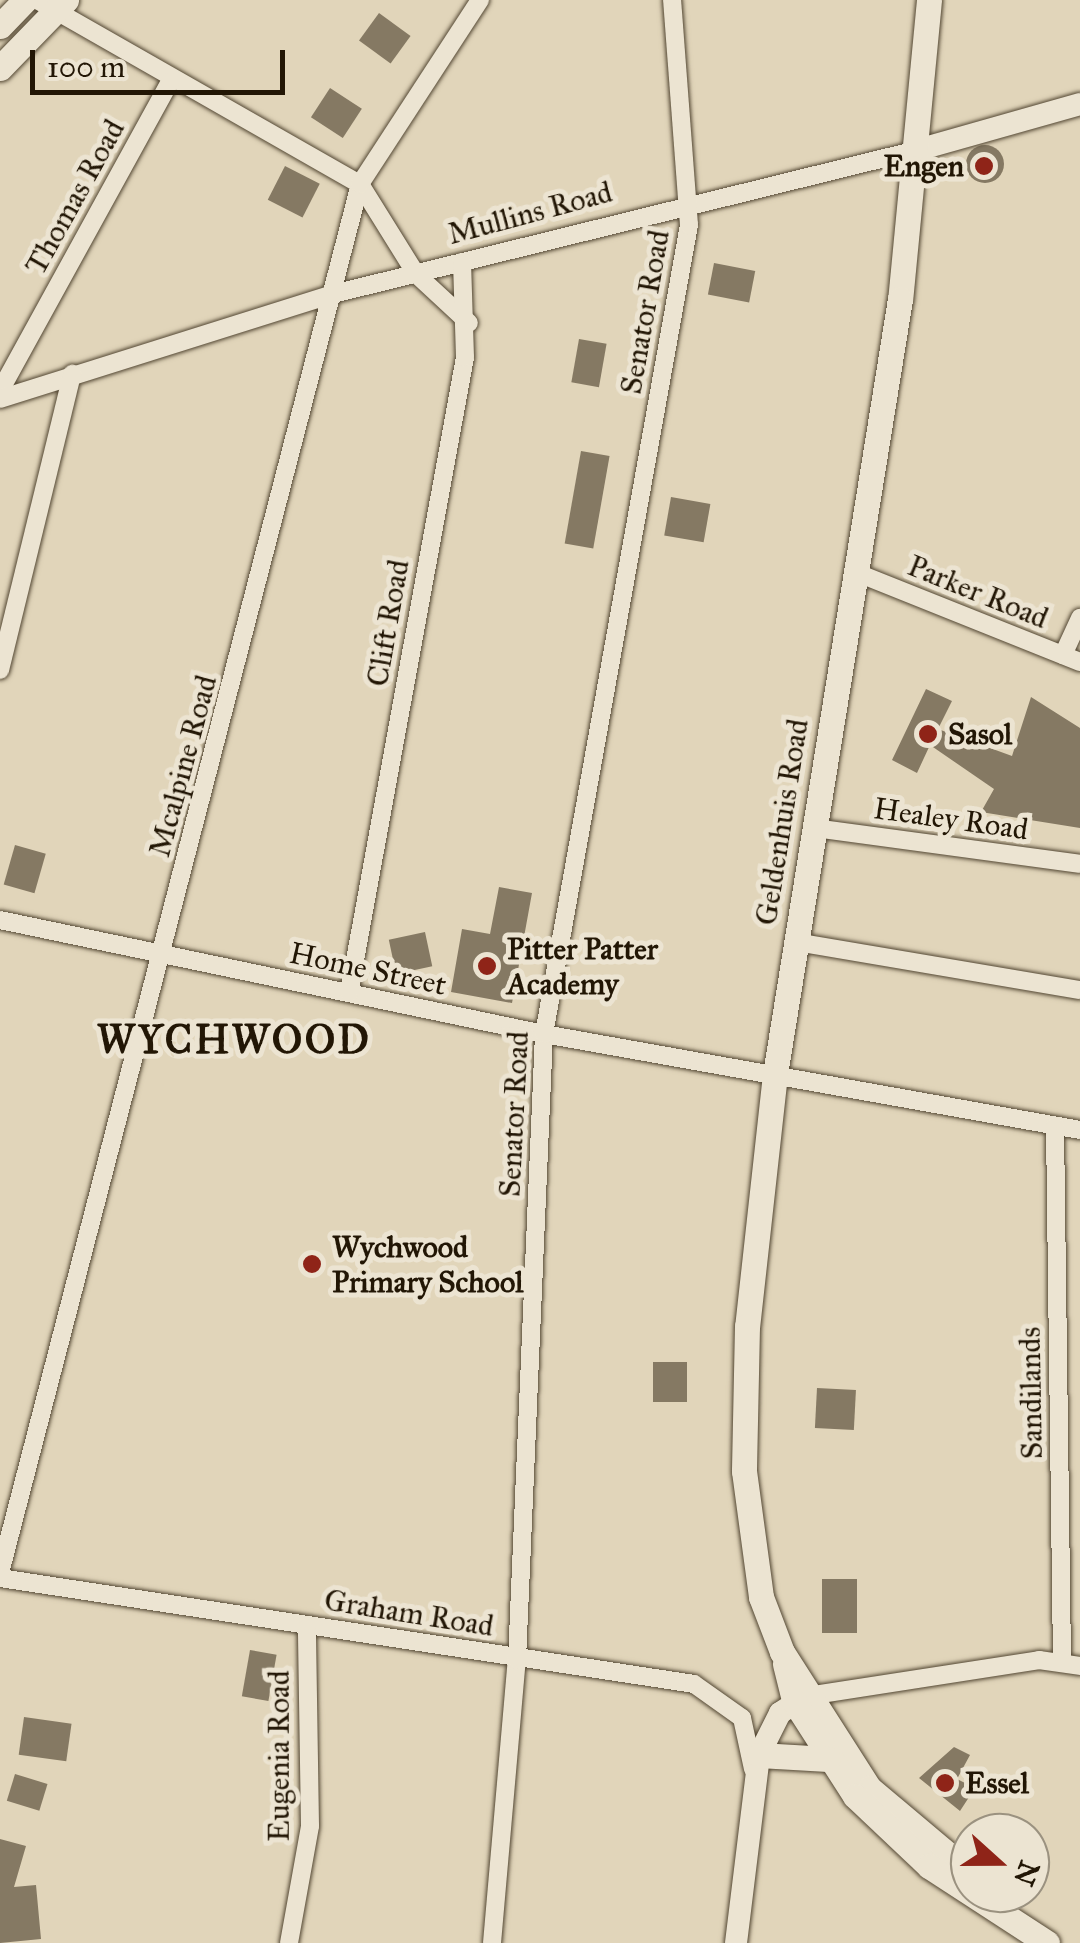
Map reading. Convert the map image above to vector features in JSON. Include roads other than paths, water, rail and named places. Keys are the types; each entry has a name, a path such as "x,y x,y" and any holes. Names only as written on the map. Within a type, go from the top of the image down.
{"main road":[{"path":"0,26 25,0"},
{"name":"Geldenhuis Road","path":"930,0 920,148 774,1074 750,1287 744,1471 761,1597 828,1760 892,1821 1047,1943"},
{"path":"0,68 52,4"},
{"name":"Geldenhuis Road","path":"804,1698 892,1821 950,1860"},
{"path":"756,1765 828,1760"},
{"path":"1025,1913 1068,1943"}],"street":[{"name":"Mcalpine Road","path":"0,1576 360,184 480,0"},
{"name":"Senator Road","path":"492,1943 517,1660 544,1034 690,202 672,0"},
{"path":"52,4 170,82 360,184 416,274 468,323"},
{"name":"Thomas Road","path":"0,391 170,82"},
{"name":"Mullins Road","path":"0,398 332,294 690,202 920,148 1080,104"},
{"name":"Clift Road","path":"348,993 468,323 462,262"},
{"path":"0,670 72,374"},
{"name":"Parker Road","path":"855,572 1072,659"},
{"path":"1072,659 1080,618"},
{"name":"Healey Road","path":"815,828 1080,864"},
{"name":"Home Street","path":"0,920 160,957 544,1034 1080,1130"},
{"path":"796,942 1080,990"},
{"name":"Sandilands","path":"1055,1126 1071,1663"},
{"name":"Graham Road","path":"0,1576 718,1693 742,1718 756,1765"},
{"name":"Eugenia Road","path":"288,1943 310,1826 307,1628"},
{"path":"736,1943 756,1765 804,1698 1071,1663"}],"place":[{"name":"Engen","path":"984,166"},
{"name":"Sasol","path":"928,734"},
{"name":"Pitter Patter Academy","path":"487,966"},
{"name":"Wychwood Primary School","path":"312,1264"},
{"name":"Essel","path":"945,1783"}],"district":[{"name":"WYCHWOOD","path":"234,1040"}]}
